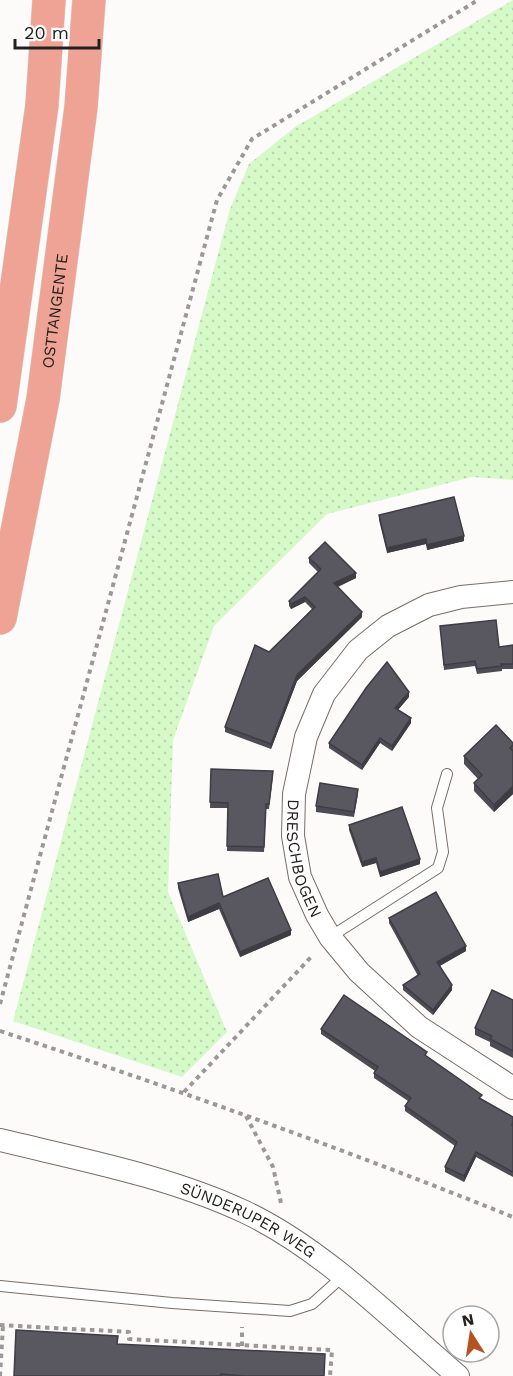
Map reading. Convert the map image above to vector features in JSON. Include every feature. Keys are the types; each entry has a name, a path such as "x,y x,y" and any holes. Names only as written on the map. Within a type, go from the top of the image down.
{"main road":[{"path":"0,406 42,105 49,0"},
{"name":"OSTTANGENTE","path":"0,618 43,399 81,107 89,0"}],"street":[{"name":"DRESCHBOGEN","path":"513,592 460,597 429,605 388,626 358,650 324,694 306,737 294,794 293,836 300,878 317,915 330,937 359,972 420,1027 513,1088"},
{"name":"SÜNDERUPER WEG","path":"0,1140 172,1183 245,1212 295,1240 342,1276 459,1376"}],"lane":[{"path":"330,937 438,868 443,852 437,808 447,774"},
{"path":"0,1286 290,1311 312,1304 342,1276"}],"path":[{"path":"0,1004 217,200 252,139 478,0"},
{"path":"184,1092 330,937"},
{"path":"0,1031 184,1092 419,1179 513,1217"},
{"path":"246,1115 278,1181 281,1207 271,1227"},
{"path":"241,1356 243,1308"},
{"path":"0,1376 1,1325 129,1332 129,1339 332,1350 330,1376"}],"green space":[{"path":"513,0 513,480 472,477 327,514 214,626 173,740 168,892 227,1032 182,1077 13,1021 230,209 249,164 295,127"}],"building":[{"path":"454,497 464,536 427,545 426,539 387,548 379,515"},
{"path":"325,542 356,573 334,583 362,612 297,675 271,744 225,727 255,645 269,652 315,607 305,597 291,604 289,601 321,569 309,558"},
{"path":"496,620 499,647 513,645 513,664 477,669 475,661 444,665 440,626"},
{"path":"387,662 409,692 395,708 411,718 392,746 380,738 362,765 329,743 366,688"},
{"path":"496,725 513,743 510,748 513,751 513,786 494,805 474,783 482,775 464,756"},
{"path":"211,769 273,771 269,804 266,804 264,847 227,846 228,803 210,802"},
{"path":"320,783 358,789 354,812 316,806"},
{"path":"402,807 420,859 380,872 376,858 362,862 349,825"},
{"path":"218,874 223,897 268,878 291,930 240,952 219,903 188,917 178,883"},
{"path":"436,892 466,946 437,962 452,985 433,1010 403,985 420,974 389,918"},
{"path":"492,990 513,1000 513,1051 490,1039 492,1036 475,1028"},
{"path":"344,995 427,1052 425,1055 482,1095 479,1098 513,1117 513,1172 476,1152 464,1176 445,1167 457,1142 405,1106 411,1098 374,1073 378,1067 321,1029"},
{"path":"16,1330 118,1336 117,1344 325,1354 324,1376 221,1374 221,1376 14,1376"}]}
